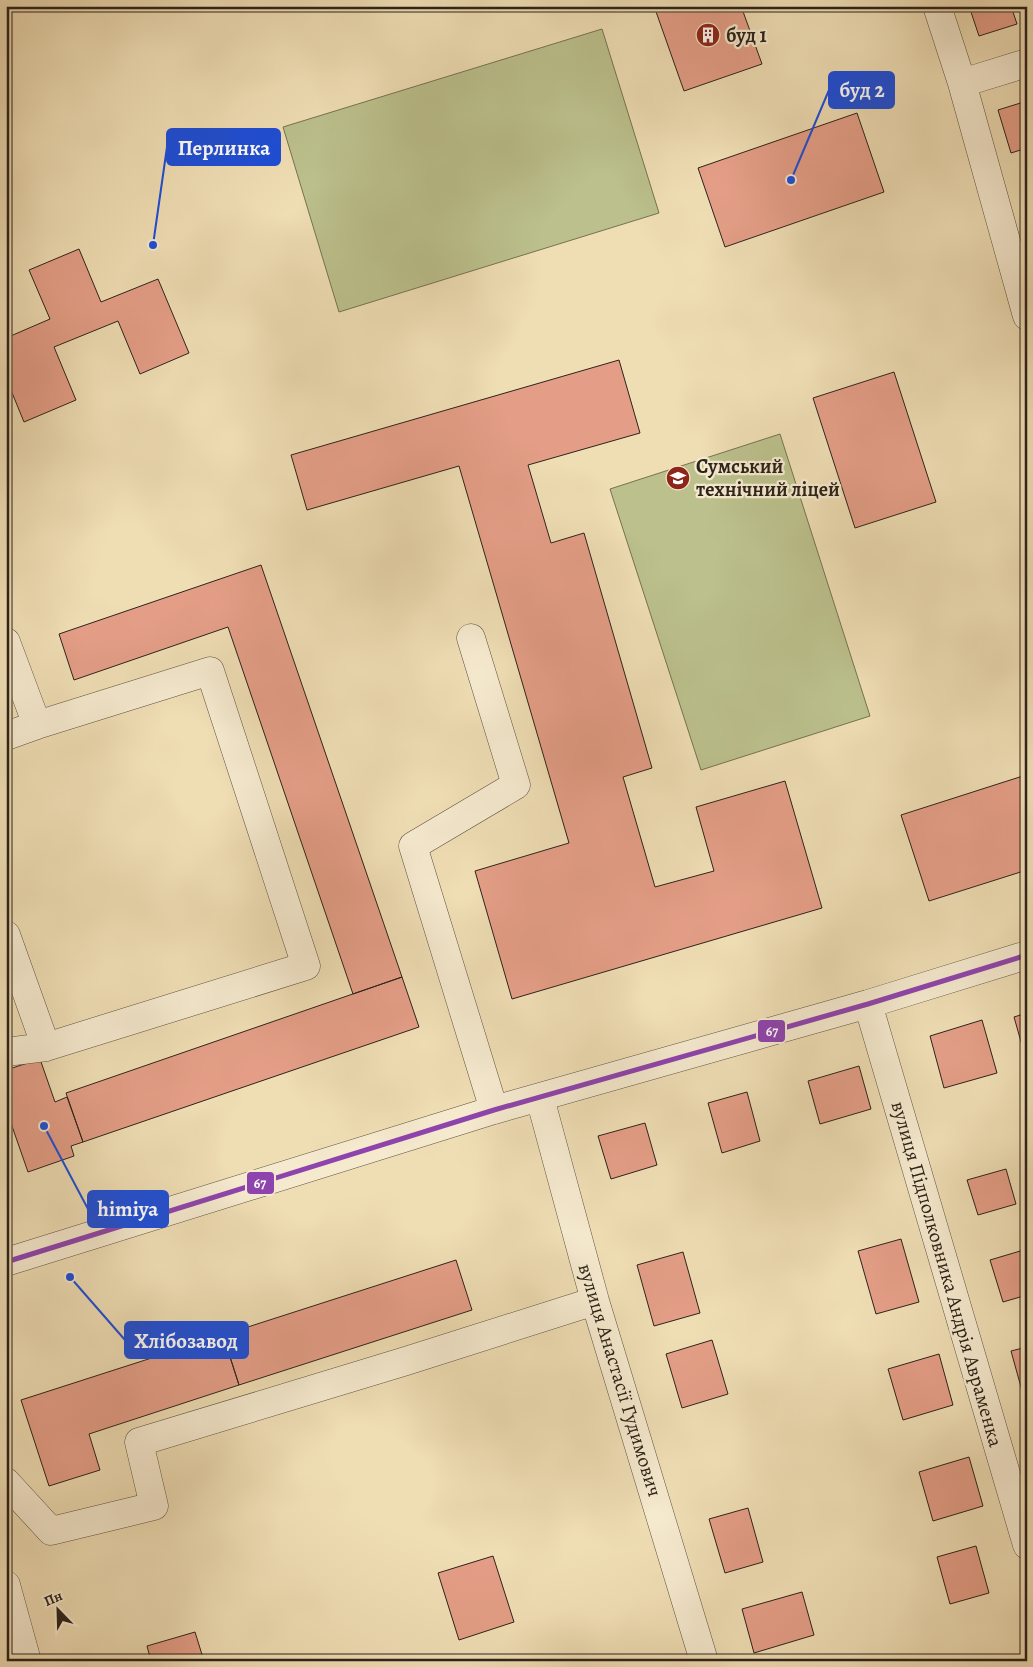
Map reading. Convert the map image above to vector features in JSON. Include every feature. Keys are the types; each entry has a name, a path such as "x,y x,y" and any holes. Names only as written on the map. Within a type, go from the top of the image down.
{"street":[{"path":"937,6 962,83 1027,316"},
{"path":"962,83 1027,63"},
{"path":"471,638 516,785 413,846 494,1110"},
{"path":"6,642 37,726"},
{"path":"6,736 210,671 306,966 46,1047 6,1052"},
{"path":"6,935 46,1047"},
{"path":"6,1262 494,1110 868,1004 1027,955"},
{"name":"вулиця Підполковника Андрія Авраменка","path":"868,1004 1027,1545"},
{"name":"вулиця Анастасії Гудимович","path":"540,1098 595,1301 704,1661"},
{"path":"6,1482 51,1531 154,1506 139,1442 595,1301"},
{"path":"6,1585 27,1661"}],"green space":[{"path":"602,29 659,213 339,312 283,127"},
{"path":"780,434 870,716 701,770 610,489"}],"building":[{"name":"буд 1","path":"654,6 741,6 762,64 684,91"},
{"path":"969,6 1011,6 1017,24 979,36"},
{"path":"1027,101 1027,148 1011,153 998,110"},
{"path":"857,113 884,192 725,247 698,168"},
{"path":"1027,185 1027,203 1022,187"},
{"path":"79,249 101,302 158,279 189,353 140,374 118,321 54,347 76,400 24,422 6,378 6,338 50,319 29,270"},
{"path":"619,360 640,433 528,465 551,543 584,533 652,768 623,777 655,887 714,871 696,807 785,781 822,908 512,999 475,871 569,843 459,466 307,510 291,455"},
{"path":"894,372 936,502 855,528 813,398"},
{"path":"261,565 402,977 353,994 228,627 74,680 59,634"},
{"path":"1026,775 1027,870 929,901 901,815"},
{"path":"402,977 419,1027 83,1142 66,1093"},
{"path":"1027,1013 1027,1063 1014,1017"},
{"path":"982,1020 997,1073 944,1088 930,1036"},
{"path":"40,1059 55,1102 67,1097 83,1142 71,1146 74,1156 28,1172 6,1109 6,1070"},
{"path":"859,1066 871,1109 820,1124 808,1081"},
{"path":"747,1092 760,1141 722,1153 708,1103"},
{"path":"645,1123 657,1165 611,1179 598,1136"},
{"path":"1006,1169 1016,1204 978,1215 967,1180"},
{"path":"901,1239 919,1302 876,1314 858,1251"},
{"path":"1027,1249 1027,1295 1003,1302 990,1260"},
{"path":"683,1252 700,1313 654,1326 637,1265"},
{"path":"456,1260 472,1310 239,1385 223,1335"},
{"path":"223,1335 239,1385 89,1434 100,1470 49,1486 21,1400"},
{"path":"712,1340 728,1394 682,1408 666,1354"},
{"path":"1027,1347 1027,1398 1024,1398 1011,1351"},
{"path":"939,1354 953,1405 903,1420 888,1369"},
{"path":"969,1457 983,1506 933,1521 919,1472"},
{"path":"748,1508 763,1562 725,1573 709,1519"},
{"path":"976,1546 989,1593 950,1604 937,1557"},
{"path":"493,1556 514,1622 459,1640 438,1573"},
{"path":"802,1592 814,1635 754,1653 742,1609"},
{"path":"195,1632 204,1661 151,1661 147,1646"}],"transit line":[{"name":"67","path":"6,1262 494,1110 868,1004 1027,955"}],"place":[{"name":"буд 1","path":"708,35"},
{"name":"буд 2","path":"791,180"},
{"name":"Перлинка","path":"153,245"},
{"name":"Сумський технічний ліцей","path":"678,478"},
{"name":"himiya","path":"44,1126"},
{"name":"Хлібозавод","path":"70,1277"}]}
